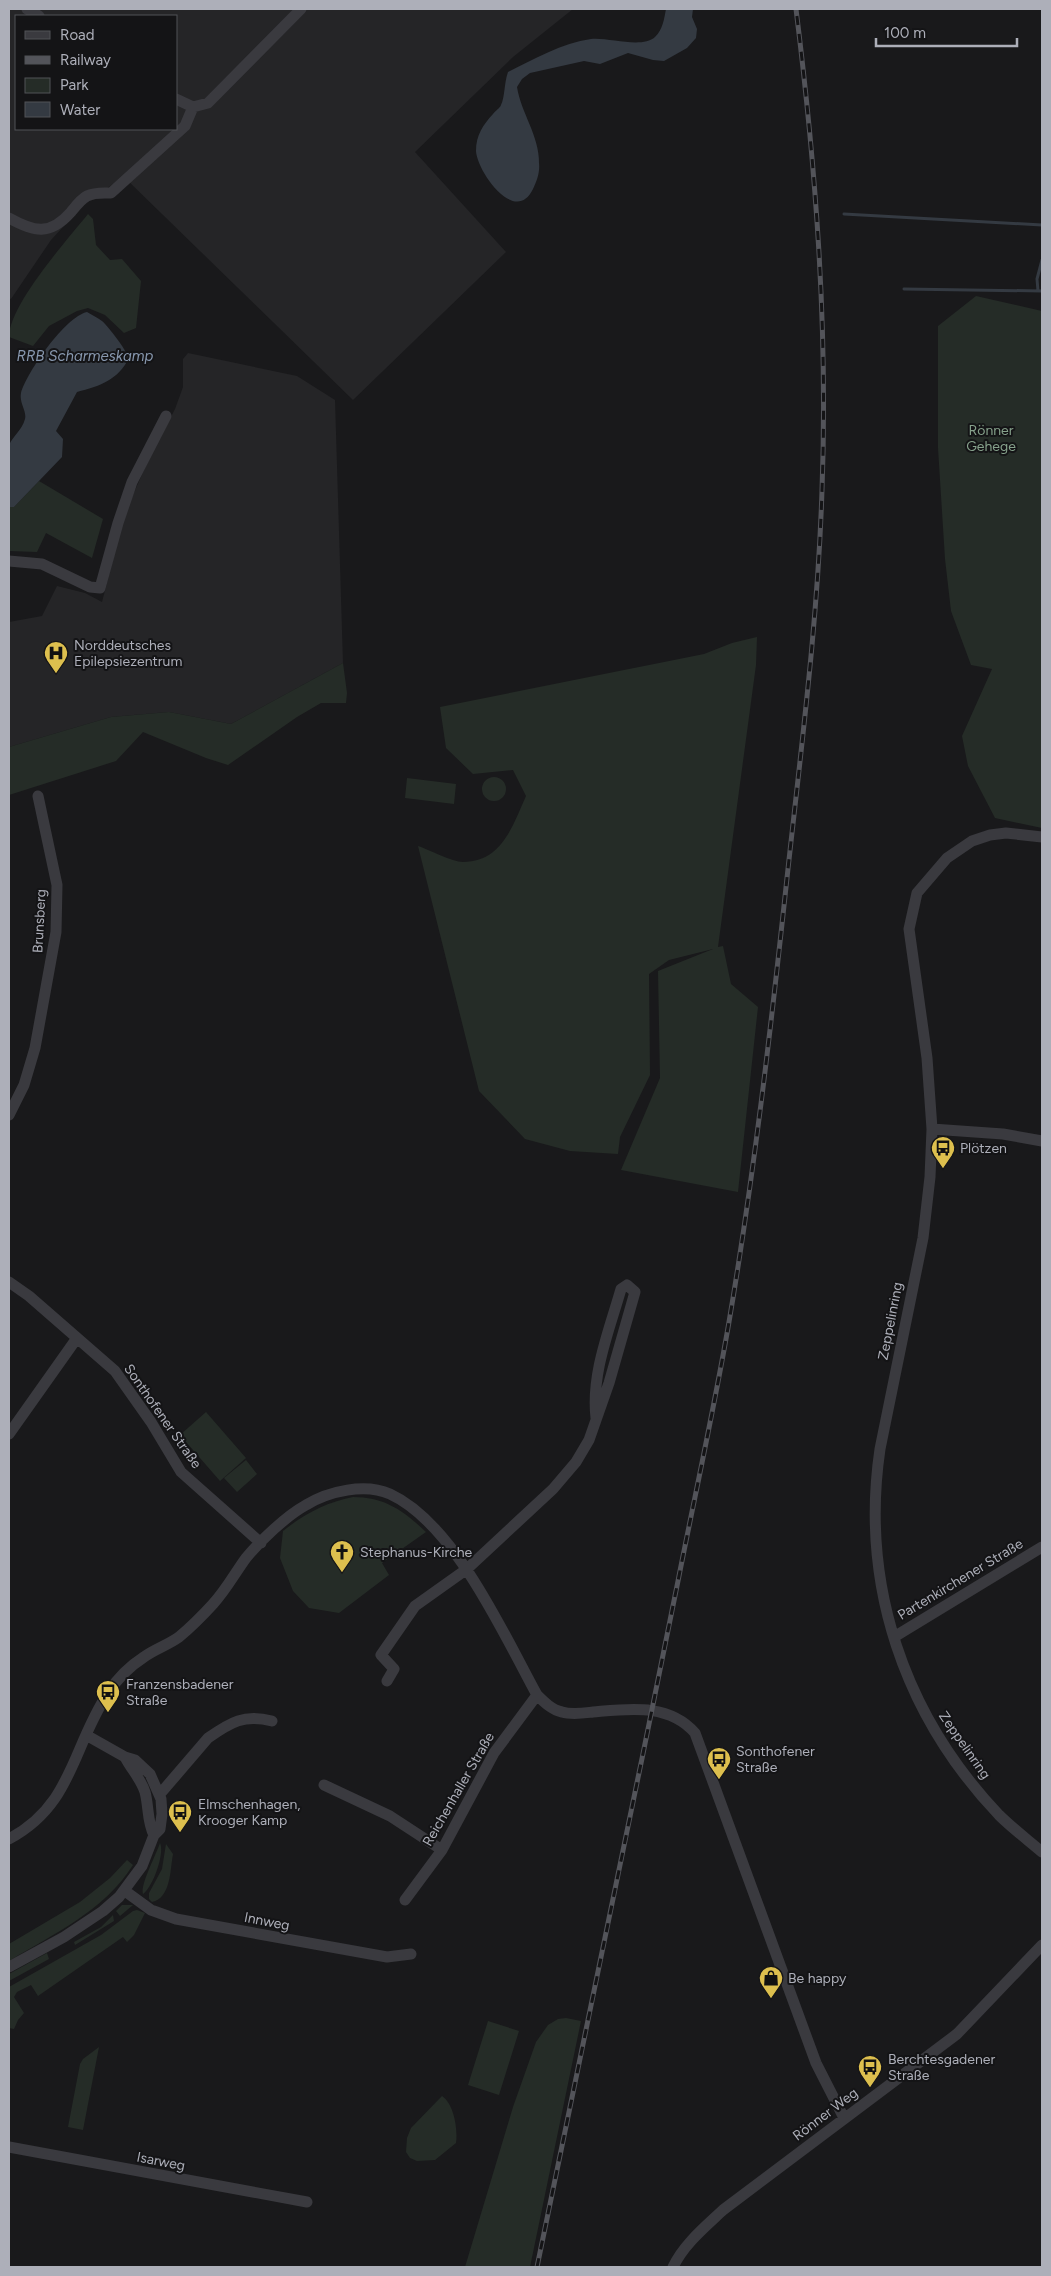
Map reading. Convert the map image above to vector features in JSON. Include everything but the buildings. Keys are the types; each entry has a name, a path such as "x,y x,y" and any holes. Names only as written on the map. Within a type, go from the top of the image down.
{"street":[{"path":"178,100 194,107 208,103 301,9"},
{"path":"9,218 27,228 38,230 52,228 87,196 96,193 111,193 185,126 194,107"},
{"path":"9,561 42,564 90,587 100,588 118,523 132,482 166,416"},
{"name":"Brunsberg","path":"9,1115 24,1085 35,1048 53,954 57,885 38,796"},
{"name":"Zeppelinring","path":"1042,837 1006,834 990,835 972,841 947,858 916,893 909,929 927,1058 932,1129 930,1177 922,1238 876,1473 874,1523 878,1569 887,1618 914,1689 940,1739 999,1815 1042,1852"},
{"path":"932,1129 1003,1134 1042,1141"},
{"name":"Sonthofener Straße","path":"9,1282 29,1296 115,1371 181,1472 261,1543"},
{"path":"386,1681 394,1669 381,1655 415,1606 467,1569 553,1489 576,1462 589,1440 610,1383 635,1292 628,1285 621,1289 596,1378 594,1399 596,1418"},
{"path":"9,1434 78,1338"},
{"path":"9,1837 26,1829 42,1815 59,1794 101,1704 121,1677 143,1657 178,1637 200,1618 215,1602 247,1557 261,1543 306,1505 328,1494 350,1490 369,1490 390,1494 416,1511 467,1569 537,1695 547,1704 562,1712 652,1710 670,1715 686,1723 695,1733 816,2063 844,2118"},
{"name":"Partenkirchener Straße","path":"894,1637 1042,1547"},
{"name":"Reichenhaller Straße","path":"406,1900 442,1850 494,1753 537,1695"},
{"path":"160,1794 208,1738 218,1731 244,1718 256,1717 272,1721"},
{"path":"9,1967 64,1936 104,1910 125,1891 148,1855 154,1835 160,1829 162,1814 160,1794 144,1768 135,1760 125,1757 86,1736"},
{"path":"125,1757 142,1783 148,1803 149,1826 154,1835"},
{"path":"324,1784 390,1816 442,1850"},
{"name":"Innweg","path":"125,1891 151,1910 176,1919 387,1957 412,1954"},
{"name":"Rönner Weg","path":"673,2267 697,2234 724,2210 957,2034 1042,1945"},
{"name":"Isarweg","path":"9,2147 307,2202"}],"shaded area":[{"path":"9,9 573,9 513,57 415,152 506,252 353,400 124,177 86,202 51,240 11,299 9,298"},
{"path":"188,353 297,376 335,400 343,663 231,724 169,712 111,717 9,747 9,622 42,616 57,586 85,593 102,602 125,513 143,472 175,409 183,387 183,359"}],"green space":[{"path":"88,214 93,219 96,245 110,260 122,259 141,281 136,328 124,333 105,315 88,308 77,311 49,326 33,346 9,337 18,308 28,291"},
{"name":"Rönner Gehege","path":"976,296 1042,311 1042,828 995,818 968,766 962,736 992,669 971,665 951,611 945,559 938,448 938,326"},
{"path":"39,481 103,519 92,558 46,533 37,552 9,551 9,507 14,507"},
{"path":"757,637 756,665 718,947 723,946 731,984 758,1007 738,1192 621,1170 660,1078 658,971 713,949 669,960 649,974 650,1075 620,1137 618,1154 570,1151 525,1139 479,1091 418,846 447,858 463,862 487,856 497,849 511,830 526,796 513,770 473,774 446,748 440,707 704,654 732,643"},
{"path":"343,663 347,693 346,703 321,703 297,717 228,765 143,732 116,761 9,795 9,747 111,717 169,712 231,724"},
{"path":"494,777 503,780 506,789 503,798 494,801 485,798 482,789 485,780"},
{"path":"407,778 456,784 454,804 405,798"},
{"path":"206,1412 246,1458 220,1481 180,1435"},
{"path":"246,1460 257,1474 237,1492 224,1478"},
{"path":"353,1497 375,1500 393,1507 426,1532 382,1563 389,1575 339,1613 309,1608 293,1591 280,1558 283,1531 299,1519 316,1510 334,1502"},
{"path":"160,1843 161,1854 157,1870 151,1884 143,1894 146,1877"},
{"path":"166,1844 173,1854 170,1875 163,1895 152,1902 149,1899 149,1893 162,1869"},
{"path":"127,1860 133,1865 108,1895 93,1908 77,1920 9,1961 9,1944 80,1902 110,1878"},
{"path":"122,1905 133,1905 120,1916 116,1911"},
{"path":"137,1910 145,1913 134,1935 127,1942 123,1937 38,1996 31,1985 17,1992 14,1997 24,2013 14,2029 9,2028 9,1987 101,1935"},
{"path":"113,1915 114,1921 75,1945 74,1942 101,1927"},
{"path":"47,1953 49,1959 9,1981 9,1974"},
{"path":"566,2018 581,2021 530,2267 465,2267 513,2107 536,2042 548,2025 558,2019"},
{"path":"488,2021 519,2031 499,2095 468,2085"},
{"path":"99,2047 83,2130 68,2127 80,2064 83,2059"},
{"path":"442,2096 450,2105 454,2117 456,2143 435,2160 417,2161 410,2158 406,2152 407,2138 411,2128"}],"water":[{"path":"666,9 693,9 692,17 697,29 696,38 687,48 664,61 628,53 600,64 584,61 530,73 522,79 517,87 536,143 539,173 533,189 525,199 517,201 507,199 490,182 483,171 478,160 476,145 483,126 501,105 508,72 548,52 580,41 598,39 642,42 649,40 660,31"},
{"name":"RRB Scharmeskamp","path":"87,312 105,324 121,344 129,358 125,366 108,381 77,392 56,431 63,439 62,457 14,507 9,507 8,450 9,445 25,419 21,393 31,372 48,346 68,324"}],"waterway":[{"path":"844,214 1042,225"},
{"path":"1038,291 1037,279 1042,260"},
{"path":"904,289 1042,291"}],"railway":[{"path":"537,2267 723,1355 746,1212 775,990 813,636 822,490 823,369 819,249 815,189 796,9"}],"place":[{"name":"Norddeutsches Epilepsiezentrum","path":"56,674"},
{"name":"Plötzen","path":"943,1169"},
{"name":"Stephanus-Kirche","path":"342,1573"},
{"name":"Franzensbadener Straße","path":"108,1713"},
{"name":"Sonthofener Straße","path":"719,1780"},
{"name":"Elmschenhagen, Krooger Kamp","path":"180,1833"},
{"name":"Be happy","path":"771,1999"},
{"name":"Berchtesgadener Straße","path":"870,2088"}]}
